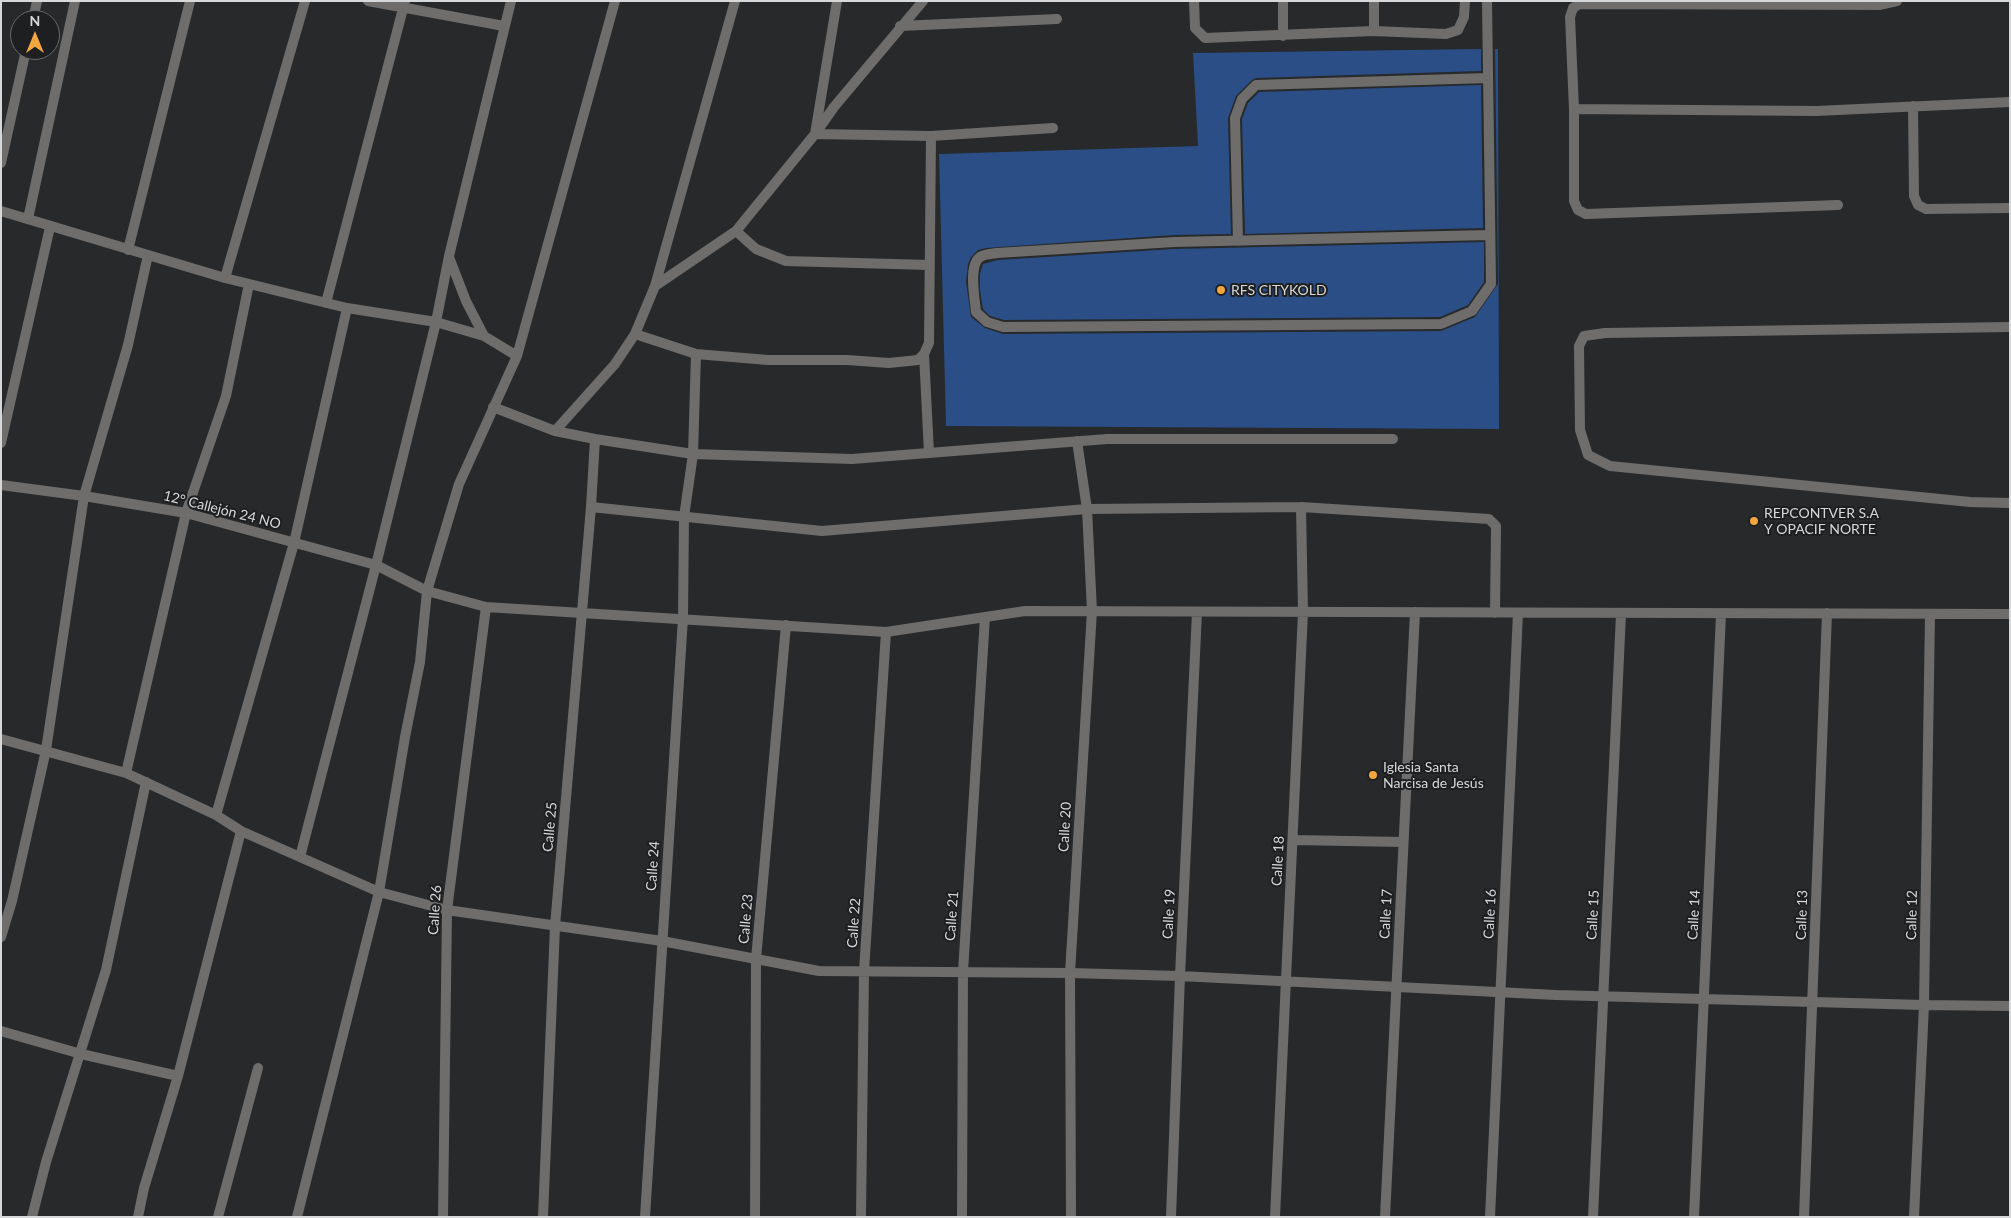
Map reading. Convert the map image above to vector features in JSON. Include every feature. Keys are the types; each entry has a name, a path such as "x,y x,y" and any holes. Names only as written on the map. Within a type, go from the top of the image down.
{"street":[{"path":"28,219 75,1"},
{"path":"128,250 190,1"},
{"path":"225,278 305,1"},
{"path":"368,1 404,4 504,26"},
{"path":"300,857 376,565 436,322 449,256 511,1"},
{"path":"297,1217 379,892 404,737 420,662 427,592 459,484 518,356 615,1"},
{"path":"555,431 615,364 635,334 656,286 735,1"},
{"path":"815,134 837,1"},
{"path":"656,286 736,231 815,134 834,107 900,26 923,1"},
{"path":"1194,1 1195,28 1205,38 1374,31 1446,34 1458,30 1464,17 1464,1"},
{"path":"1283,1 1283,36"},
{"path":"1374,1 1374,31"},
{"path":"1488,1 1491,284 1472,311 1441,324 1003,327 987,322 976,312 973,270 981,256 997,252 1174,242 1490,235"},
{"path":"1838,205 1586,214 1578,210 1574,201 1574,109 1570,17 1573,8 1579,4 1880,4 1897,1"},
{"path":"326,303 404,4"},
{"path":"900,26 1057,19"},
{"path":"1,163 24,60"},
{"path":"1238,240 1235,118 1242,99 1256,85 1488,78"},
{"path":"1574,109 1816,111 2010,102"},
{"path":"1913,106 1914,196 1918,205 1926,209 2010,208"},
{"path":"815,134 931,136 1053,128"},
{"path":"635,334 696,354 768,360 847,360 897,363 918,360 924,354 929,343 928,265 931,136"},
{"path":"1,211 225,278 347,308 436,322 484,336 518,356"},
{"path":"1,443 50,226"},
{"path":"736,231 756,249 786,261 928,265"},
{"path":"1,937 12,901 46,750 84,496 128,345 148,256"},
{"path":"449,256 466,301 484,336"},
{"path":"126,773 186,513 226,396 250,284"},
{"path":"216,815 294,543 347,308"},
{"path":"2010,327 1605,333 1584,336 1579,346 1580,430 1588,455 1610,466 1960,501 2010,503"},
{"name":"Calle 24","path":"644,1217 683,618 684,517 694,454 696,354"},
{"path":"924,354 929,453"},
{"path":"493,407 555,431 694,454 852,459 1106,438 1393,439"},
{"name":"Calle 25","path":"543,1217 555,926 591,507 595,439"},
{"name":"Calle 20","path":"1071,1217 1070,973 1092,611 1086,509 1077,441"},
{"name":"12° Callejón 24 NO","path":"1,485 84,496 186,513 376,565 427,592 486,607 886,632 1025,611 2010,614"},
{"path":"591,507 822,531 1086,509 1301,507 1489,519 1496,526 1495,613"},
{"name":"Calle 18","path":"1275,1217 1303,612 1301,507"},
{"name":"Calle 26","path":"443,1217 447,910 486,607"},
{"name":"Calle 19","path":"1171,1217 1180,976 1198,612"},
{"name":"Calle 17","path":"1385,1217 1415,612"},
{"name":"Calle 16","path":"1490,1217 1518,613"},
{"name":"Calle 13","path":"1804,1217 1826,613"},
{"name":"Calle 15","path":"1593,1217 1621,614"},
{"name":"Calle 14","path":"1694,1217 1721,614"},
{"name":"Calle 12","path":"1914,1217 1924,1005 1930,614"},
{"name":"Calle 21","path":"962,1217 963,972 985,617"},
{"name":"Calle 23","path":"755,1217 756,959 786,625"},
{"name":"Calle 22","path":"861,1217 864,971 886,632"},
{"path":"1,739 126,773 216,815 241,831 379,892 447,910 662,941 819,971 1180,976 1704,1000 2010,1006"},
{"path":"32,1217 46,1162 106,970 146,782"},
{"path":"138,1217 144,1188 178,1076 241,831"},
{"path":"1293,840 1403,842"},
{"path":"1,1031 81,1054 178,1076"},
{"path":"218,1217 258,1068"}],"building":[{"path":"1481,49 1481,71 1256,78 1236,96 1228,118 1231,234 1174,235 986,248 978,250 971,257 968,264 966,282 971,317 985,328 1003,334 1441,331 1475,317 1498,284 1495,49 1498,49 1499,429 946,426 939,154 1198,146 1193,53"},
{"path":"1481,85 1483,228 1245,234 1242,119 1248,103 1259,92"},
{"path":"1484,242 1484,282 1468,305 1440,317 1004,320 990,316 983,309 980,290 980,274 983,264 998,260 1174,249"}],"place":[{"name":"RFS CITYKOLD","path":"1221,290"},
{"name":"REPCONTVER S.A Y OPACIF NORTE","path":"1754,521"},
{"name":"Iglesia Santa Narcisa de Jesús","path":"1373,775"}]}
